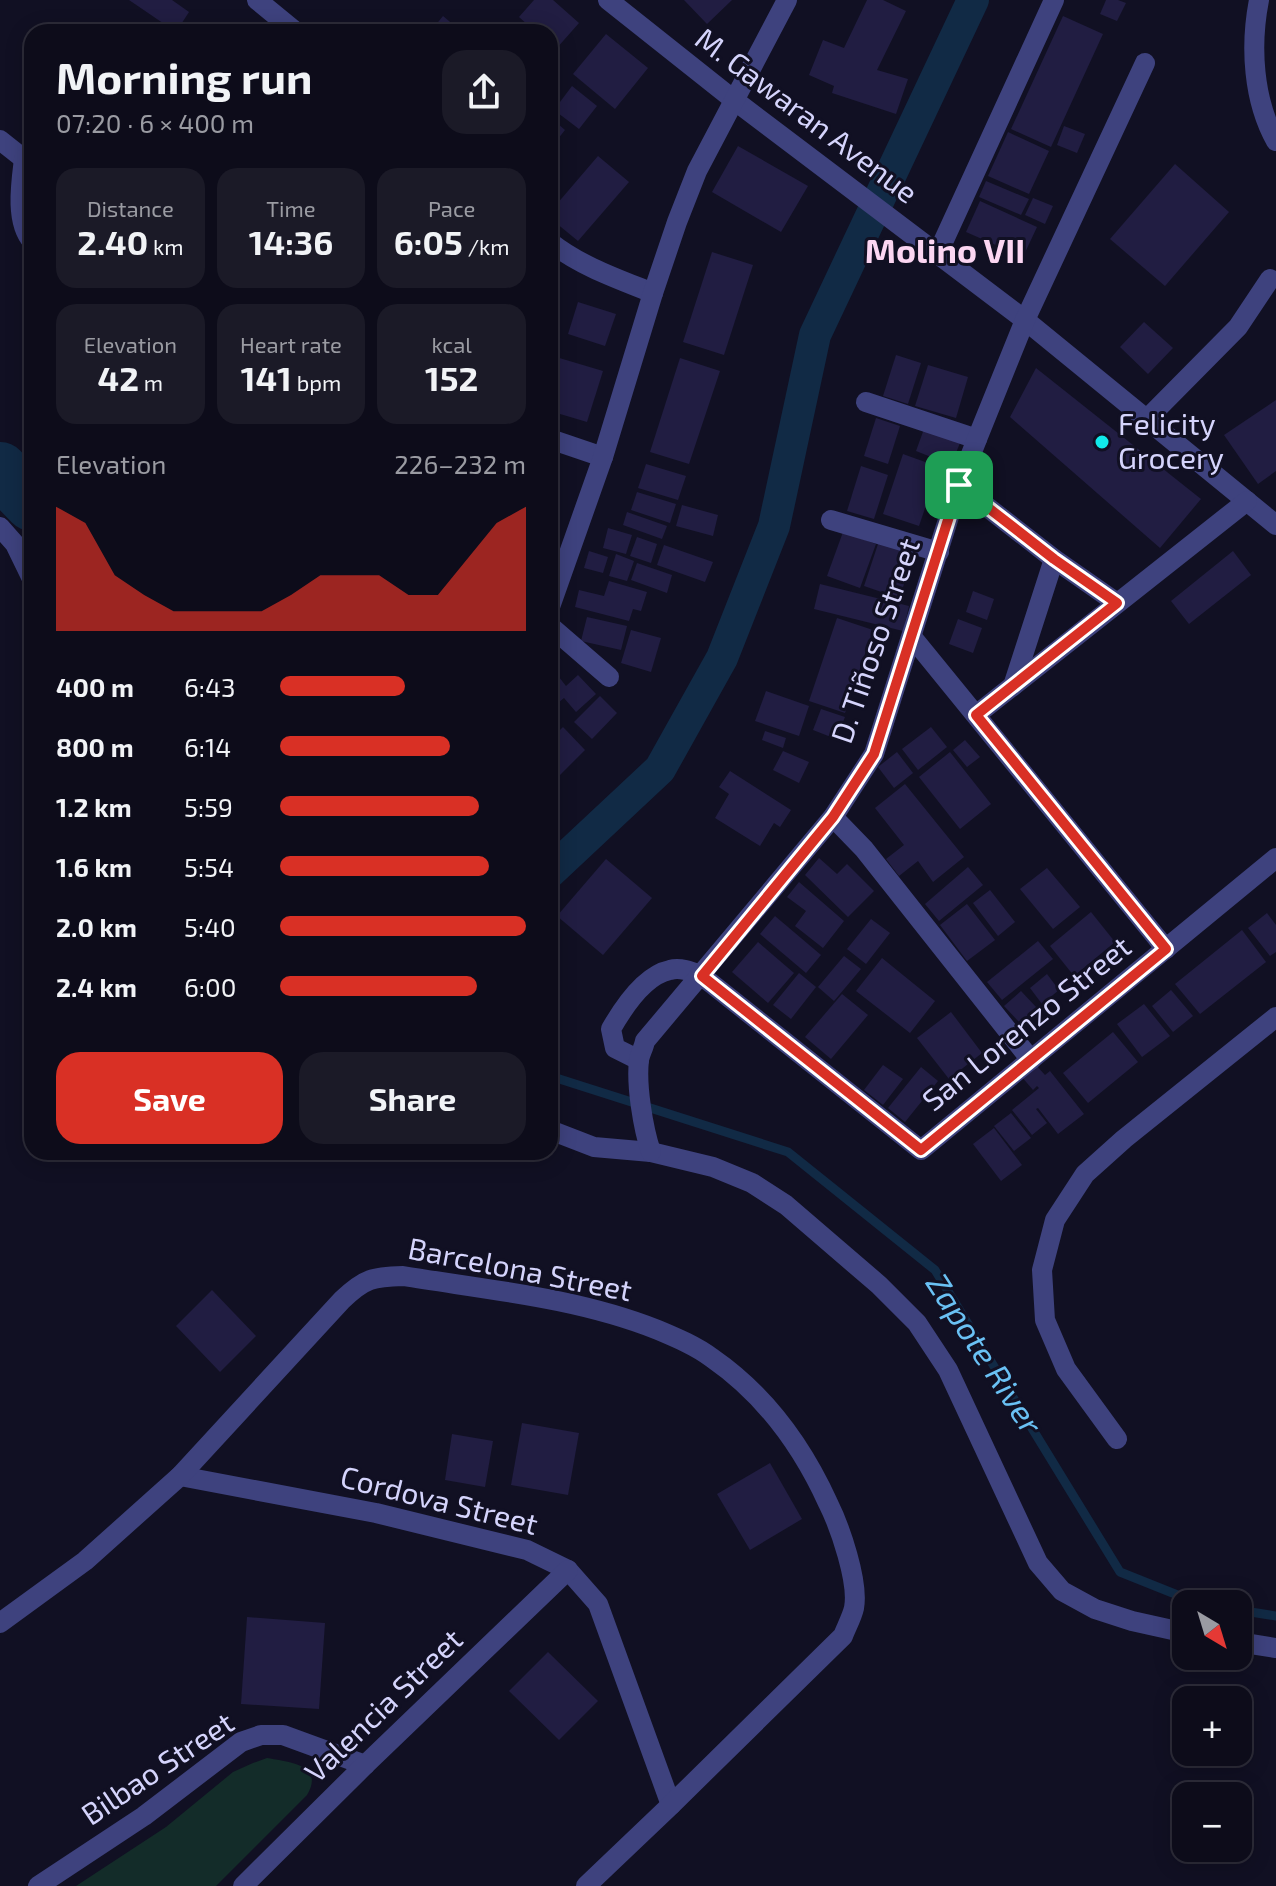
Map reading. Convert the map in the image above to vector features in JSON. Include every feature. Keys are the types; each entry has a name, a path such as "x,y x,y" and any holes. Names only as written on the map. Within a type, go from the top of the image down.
{"street":[{"path":"257,0 286,24"},
{"name":"M. Gawaran Avenue","path":"608,0 734,100 938,253 1054,0"},
{"path":"558,584 603,457 677,222 697,171 787,0"},
{"path":"1259,0 1254,23 1254,67 1267,125 1276,141"},
{"name":"D. Tiñoso Street","path":"640,1070 645,1041 833,817 874,754 959,485 977,439 1025,320 1145,63"},
{"path":"0,140 24,154"},
{"path":"24,179 20,202 24,228"},
{"path":"558,248 592,268 653,293"},
{"path":"938,253 1276,525"},
{"path":"1146,420 1238,327 1270,279"},
{"path":"866,402 977,439"},
{"path":"558,442 603,457"},
{"path":"959,485 1054,559 1117,603"},
{"path":"976,715 1247,501"},
{"path":"831,520 939,552"},
{"path":"0,527 15,544 24,563"},
{"path":"1013,686 1054,559"},
{"path":"558,633 609,677"},
{"path":"912,637 1166,949"},
{"path":"833,817 864,849 1031,1060"},
{"name":"San Lorenzo Street","path":"702,976 921,1150 1276,858"},
{"path":"651,1152 643,1128 640,1070 615,1048 611,1029 625,1005 652,978 670,970 688,970 702,976"},
{"path":"1117,1439 1066,1369 1045,1320 1042,1270 1055,1220 1085,1174 1276,1017"},
{"path":"558,1133 594,1147 651,1152 713,1167 752,1183 786,1205 879,1285 917,1323 948,1370 1038,1563 1062,1591 1095,1609 1172,1630"},
{"name":"Barcelona Street","path":"0,1623 85,1561 180,1476 357,1285 378,1277 403,1276 569,1303 632,1320 677,1338 711,1357 748,1386 784,1427 815,1474 838,1524 852,1576 854,1608 843,1636 586,1886"},
{"name":"Cordova Street","path":"180,1476 376,1513 527,1550 568,1570 598,1604 671,1805"},
{"name":"Valencia Street","path":"243,1886 568,1570"},
{"path":"1252,1644 1276,1648"},
{"name":"Bilbao Street","path":"38,1886 144,1816 241,1742 261,1735 283,1735 365,1765"}],"green space":[{"path":"267,1758 302,1767 311,1777 311,1785 307,1795 216,1886 76,1886 166,1827 233,1772"}],"building":[{"path":"129,0 172,0 189,12 181,24 164,24"},
{"path":"534,0 553,0 579,23 558,47 558,24 527,24 519,17"},
{"path":"684,0 732,0 707,24"},
{"path":"867,0 883,0 906,11 877,70 908,79 896,114 832,93 834,86 809,75 823,40 844,48"},
{"path":"1106,0 1126,3 1117,21 1100,14"},
{"path":"443,16 452,24 436,24"},
{"path":"1063,16 1103,34 1051,147 1011,129"},
{"path":"606,34 648,68 615,109 573,74"},
{"path":"572,86 597,106 579,129 558,113 558,105"},
{"path":"558,124 565,130 558,139"},
{"path":"1064,126 1085,134 1077,153 1057,145"},
{"path":"1008,132 1049,151 1029,194 988,176"},
{"path":"738,146 808,186 781,232 712,192"},
{"path":"598,156 629,182 578,241 558,225 558,203"},
{"path":"1175,164 1229,212 1165,286 1110,239"},
{"path":"986,181 1029,199 1021,215 979,197"},
{"path":"1033,198 1053,206 1045,224 1025,215"},
{"path":"980,201 1037,227 1023,257 966,232"},
{"path":"712,252 753,265 724,355 683,342"},
{"path":"578,302 616,314 605,346 568,334"},
{"path":"1144,322 1173,348 1148,374 1120,347"},
{"path":"896,355 921,363 908,404 883,396"},
{"path":"558,358 603,371 587,422 558,413"},
{"path":"680,358 720,371 689,464 650,452"},
{"path":"928,365 968,377 956,418 915,406"},
{"path":"1036,368 1201,499 1160,548 1010,417"},
{"path":"1276,400 1276,471 1258,484 1224,435"},
{"path":"876,418 900,426 888,464 864,456"},
{"path":"924,429 960,443 951,465 916,451"},
{"path":"903,454 939,467 919,526 883,514"},
{"path":"646,464 686,476 678,500 638,488"},
{"path":"861,466 888,475 874,519 847,511"},
{"path":"637,492 676,504 670,523 631,510"},
{"path":"682,505 718,515 713,536 676,526"},
{"path":"627,512 667,526 662,539 623,525"},
{"path":"608,528 632,535 626,554 603,548"},
{"path":"843,532 876,544 860,588 827,576"},
{"path":"637,537 657,544 651,563 630,556"},
{"path":"879,541 915,554 899,598 864,586"},
{"path":"664,545 713,562 705,582 657,565"},
{"path":"589,551 608,557 603,573 584,568"},
{"path":"1233,551 1251,575 1189,624 1171,601"},
{"path":"616,554 634,561 627,581 609,576"},
{"path":"637,563 672,575 667,593 631,580"},
{"path":"609,581 647,592 641,611 633,609 629,621 575,607 579,590 604,596"},
{"path":"820,584 909,606 903,631 814,609"},
{"path":"973,591 994,599 987,620 966,612"},
{"path":"587,617 627,626 621,650 581,641"},
{"path":"837,618 873,630 845,713 809,701"},
{"path":"958,619 982,628 973,653 949,644"},
{"path":"631,630 661,638 651,672 621,663"},
{"path":"578,675 596,694 576,712 564,698 558,703 558,676 566,686"},
{"path":"766,691 809,706 799,736 755,721"},
{"path":"600,696 617,713 592,739 574,722"},
{"path":"821,709 845,717 836,739 813,730"},
{"path":"563,727 585,750 558,777 558,732"},
{"path":"931,727 947,747 918,770 902,749"},
{"path":"765,731 786,738 783,748 762,740"},
{"path":"965,740 980,757 967,767 953,750"},
{"path":"783,751 809,762 799,783 773,770"},
{"path":"897,752 913,773 894,788 878,767"},
{"path":"950,752 991,804 960,829 919,777"},
{"path":"730,771 791,810 780,827 774,823 760,846 715,818 729,794 719,787"},
{"path":"905,784 964,857 933,882 918,861 899,876 886,859 904,845 875,808"},
{"path":"819,858 837,874 847,864 874,891 848,917 805,875"},
{"path":"606,859 652,898 603,955 558,915"},
{"path":"968,867 983,885 939,921 925,904"},
{"path":"1047,868 1080,907 1053,929 1020,889"},
{"path":"799,882 844,921 823,948 795,926 806,911 787,897"},
{"path":"990,890 1015,922 998,936 973,903"},
{"path":"967,904 995,940 967,961 940,925"},
{"path":"1091,912 1115,942 1074,976 1050,946"},
{"path":"1267,913 1276,925 1276,952 1270,956 1248,928"},
{"path":"775,916 821,955 806,973 760,934"},
{"path":"871,919 890,933 866,964 847,949"},
{"path":"1242,930 1266,962 1200,1014 1175,984"},
{"path":"1038,941 1053,959 1002,1000 987,982"},
{"path":"758,942 794,973 768,1003 732,972"},
{"path":"844,956 861,969 834,1001 818,987"},
{"path":"882,958 935,1001 910,1033 856,991"},
{"path":"799,973 816,987 791,1019 773,1005"},
{"path":"1047,974 1059,990 1042,1004 1030,988"},
{"path":"1171,990 1193,1016 1173,1032 1152,1006"},
{"path":"1021,991 1037,1008 1020,1023 1004,1006"},
{"path":"842,994 868,1015 831,1059 805,1037"},
{"path":"1144,1004 1170,1036 1142,1057 1117,1024"},
{"path":"951,1012 982,1053 949,1079 917,1038"},
{"path":"1113,1032 1138,1062 1088,1103 1063,1073"},
{"path":"1035,1064 1045,1075 1050,1071 1084,1114 1058,1134 1038,1108 1047,1123 1032,1135 1012,1110 1039,1088 1037,1086 1033,1090 1021,1076"},
{"path":"883,1065 903,1079 883,1105 864,1090"},
{"path":"921,1067 938,1081 905,1122 888,1108"},
{"path":"1011,1113 1031,1138 1014,1151 994,1126"},
{"path":"994,1128 1022,1165 1001,1181 973,1144"},
{"path":"212,1290 256,1336 220,1372 176,1326"},
{"path":"522,1423 579,1433 568,1495 511,1485"},
{"path":"452,1434 493,1441 485,1487 445,1480"},
{"path":"770,1463 802,1519 750,1550 717,1494"},
{"path":"247,1617 325,1623 319,1709 241,1704"},
{"path":"548,1652 598,1701 559,1740 509,1691"}],"waterway":[{"path":"558,865 660,769 722,658 774,526 815,335 973,0"},
{"name":"Zapote River","path":"0,470 24,495"},
{"name":"Zapote River","path":"558,1079 788,1152 935,1270 1120,1572 1172,1593"},
{"name":"Zapote River","path":"1252,1612 1276,1616"}],"place":[{"name":"Felicity Grocery","path":"1102,442"}],"district":[{"name":"Molino VII","path":"945,251"}],"route":[{"path":"959,485 1054,559 1117,603 976,715 1166,949 921,1150 702,976 833,817 874,754 959,485"}]}
